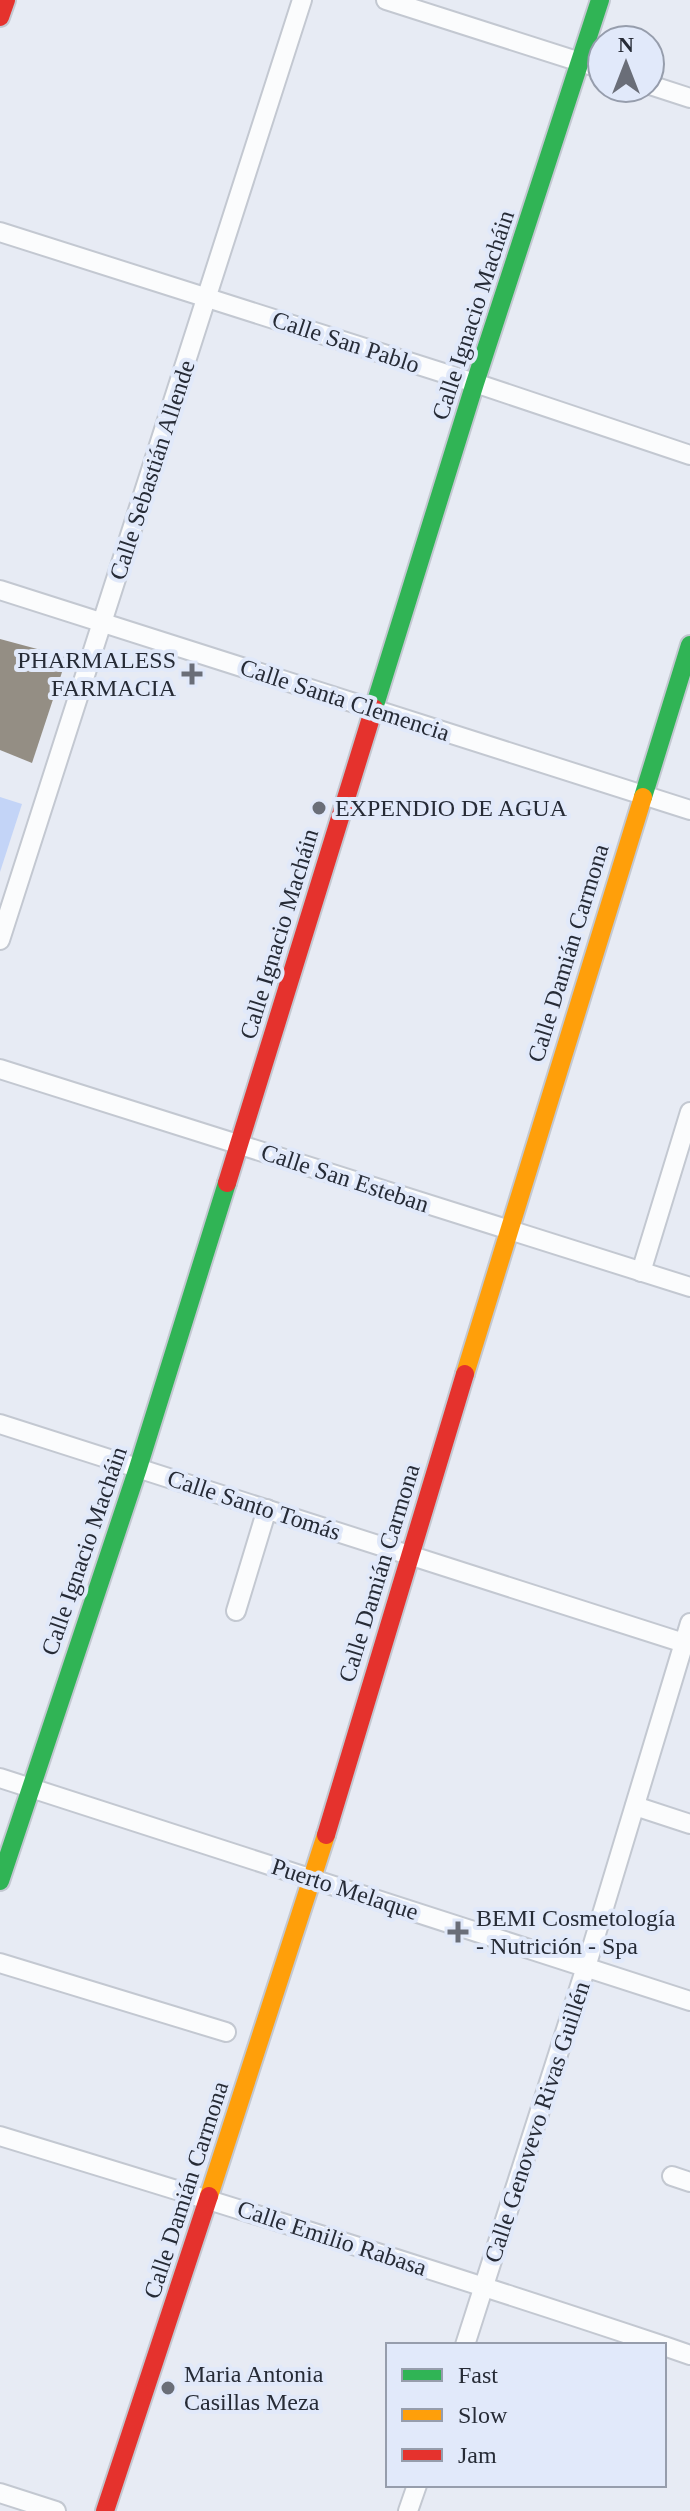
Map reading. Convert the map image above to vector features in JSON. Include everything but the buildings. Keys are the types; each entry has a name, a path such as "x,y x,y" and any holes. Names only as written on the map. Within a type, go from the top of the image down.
{"street":[{"path":"0,17 6,0"},
{"name":"Calle Sebastián Allende","path":"0,940 302,0"},
{"path":"386,0 586,64"},
{"name":"Calle Ignacio Macháin","path":"0,1881 138,1468 475,383 600,0"},
{"path":"666,90 690,98"},
{"name":"Calle San Pablo","path":"0,232 690,455"},
{"name":"Calle Santa Clemencia","path":"0,590 690,810"},
{"name":"Calle Damián Carmona","path":"105,2511 313,1878 508,1230 690,645"},
{"name":"Calle San Esteban","path":"0,1069 690,1287"},
{"path":"641,1272 690,1112"},
{"name":"Calle Santo Tomás","path":"0,1424 687,1644"},
{"path":"236,1611 267,1509"},
{"name":"Calle Genovevo Rivas Guillén","path":"466,2343 687,1644 690,1623"},
{"name":"Puerto Melaque","path":"0,1778 690,2001"},
{"path":"635,1806 690,1824"},
{"path":"0,1963 226,2032"},
{"name":"Calle Emilio Rabasa","path":"0,2136 209,2199 657,2343"},
{"name":"Calle Emilio Rabasa","path":"666,2346 690,2355"},
{"path":"408,2511 416,2487"},
{"path":"0,2493 56,2511"}],"shaded area":[{"path":"0,797 22,804 0,872"}],"traffic: fast":[{"path":"374,708 475,383 600,0"},
{"path":"643,797 690,645"},
{"path":"0,1881 138,1468 227,1183"}],"traffic: slow":[{"path":"465,1374 643,797"},
{"path":"209,2196 326,1835"}],"traffic: jam":[{"path":"0,17 6,0"},
{"path":"227,1183 374,708"},
{"path":"326,1835 465,1374"},
{"path":"105,2511 209,2196"}],"place":[{"name":"PHARMALESS FARMACIA","path":"192,674"},
{"name":"EXPENDIO DE AGUA","path":"319,808"},
{"name":"BEMI Cosmetología - Nutrición - Spa","path":"458,1932"},
{"name":"Maria Antonia Casillas Meza","path":"168,2388"}]}
